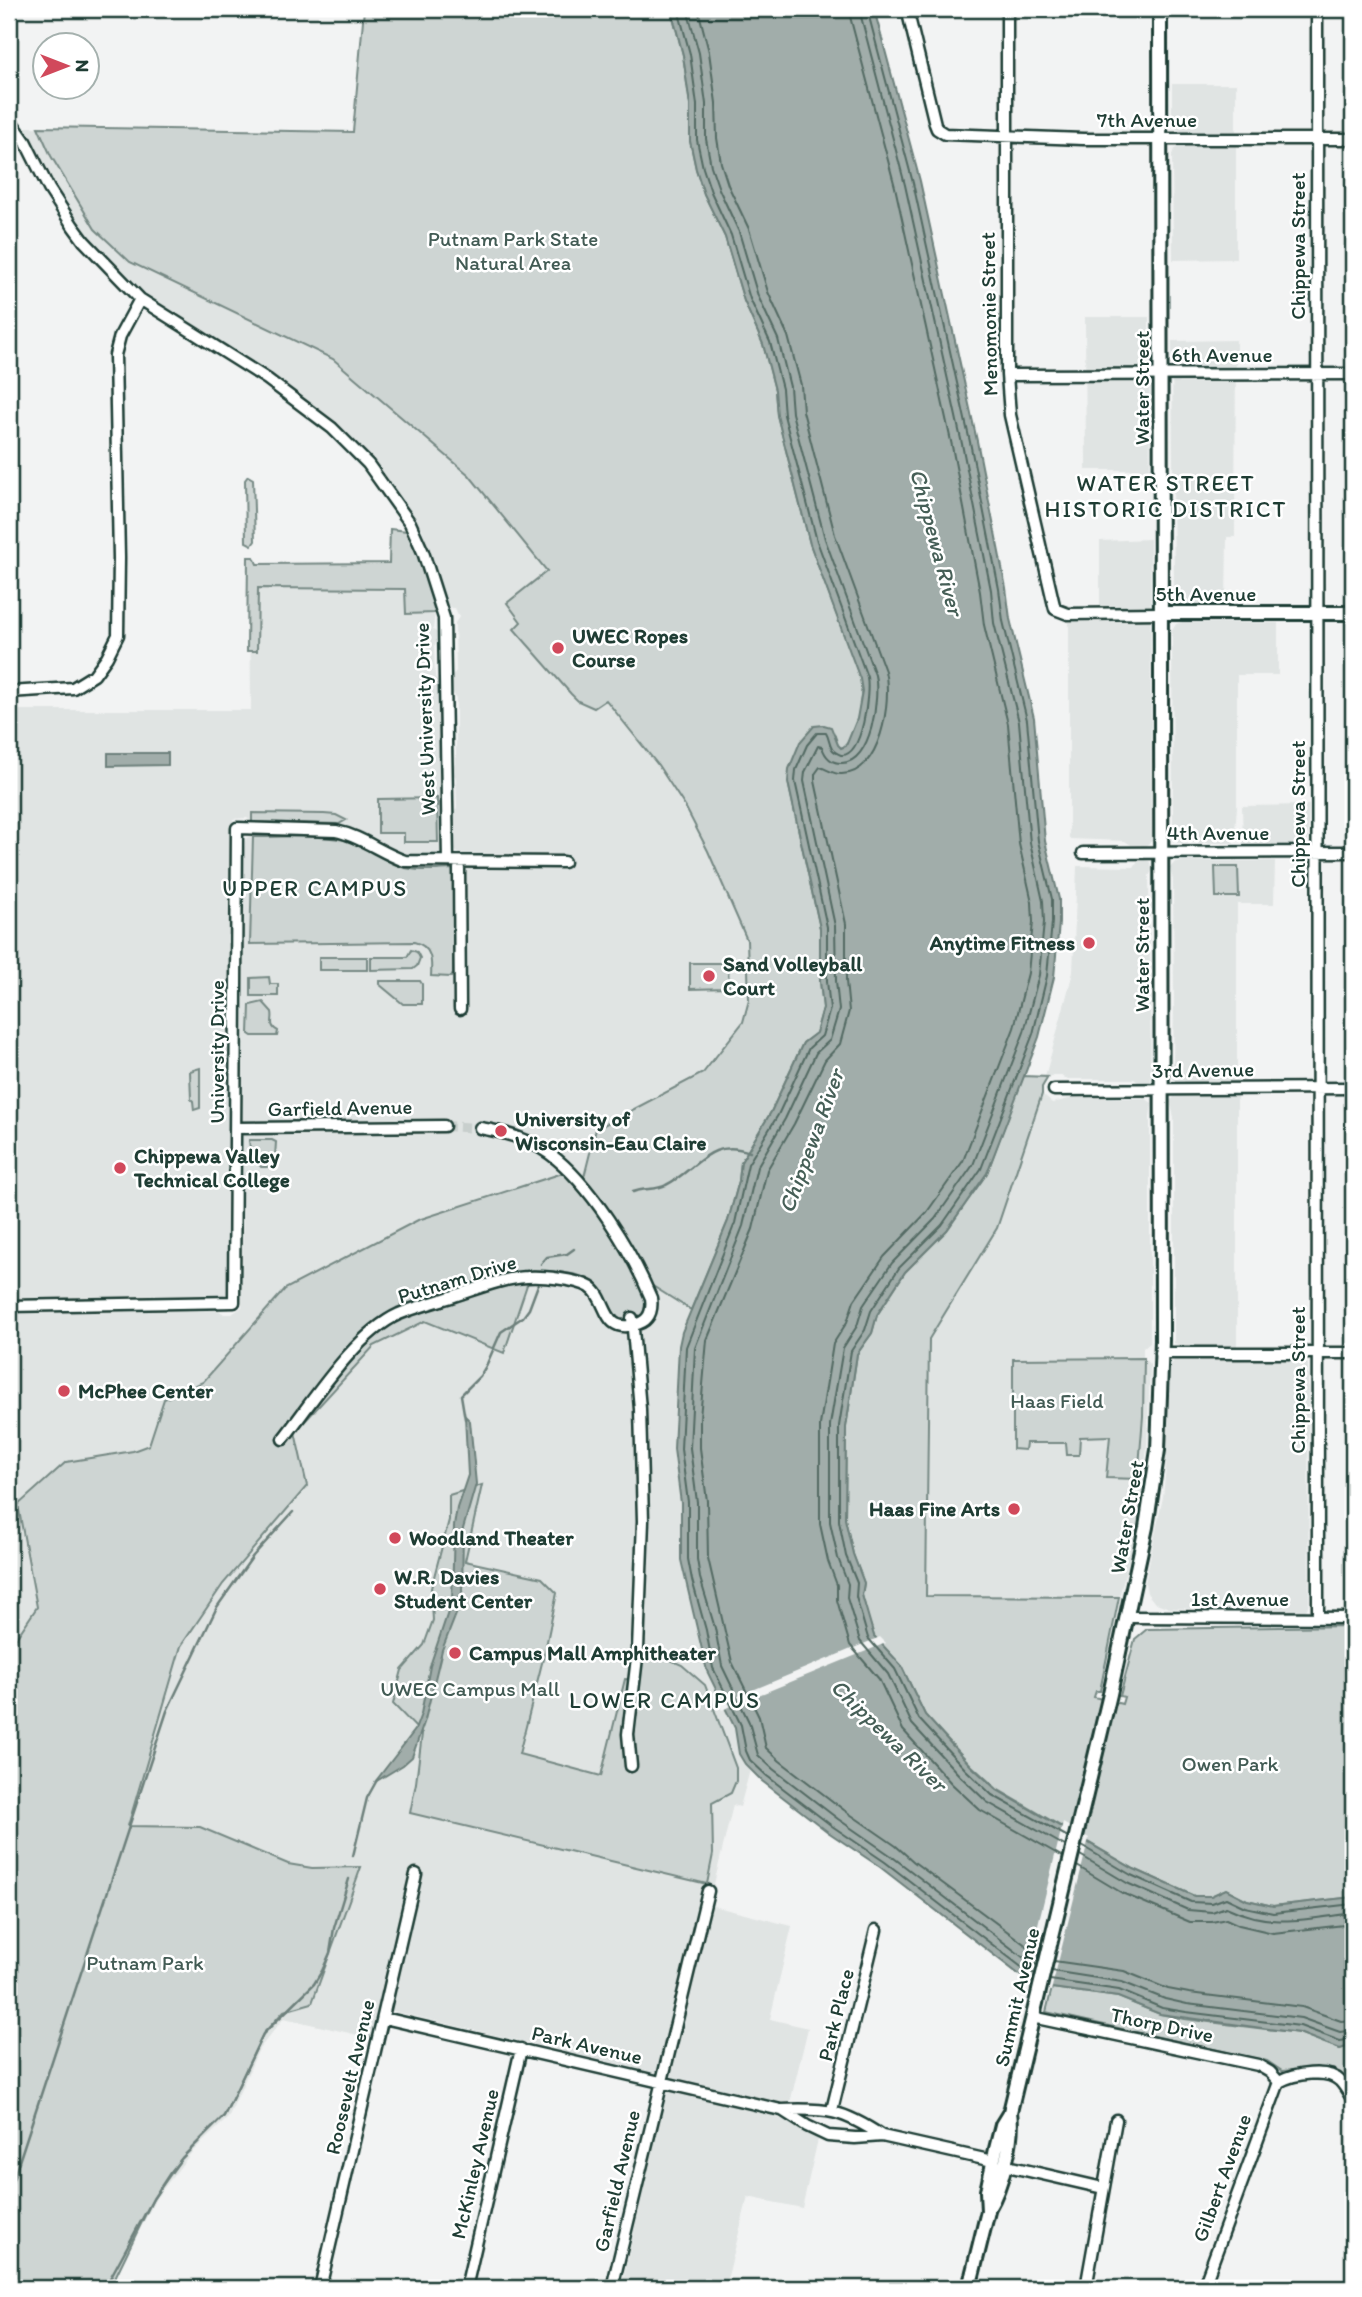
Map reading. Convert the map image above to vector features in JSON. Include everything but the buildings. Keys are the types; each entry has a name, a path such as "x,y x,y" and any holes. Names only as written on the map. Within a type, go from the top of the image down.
{"main road":[{"name":"Water Street","path":"1063,1890 1127,1617 1146,1527 1158,1450 1162,1340 1160,9"},
{"name":"5th Avenue","path":"1161,613 1353,613"},
{"name":"Summit Avenue","path":"969,2288 988,2211 997,2194 1002,2125 1010,2112 1063,1890"}],"street":[{"name":"7th Avenue","path":"907,9 936,124 942,133 1161,139 1353,139"},
{"name":"Menomonie Street","path":"1007,9 1007,376 1010,415 1055,609 1060,612"},
{"name":"Chippewa Street","path":"1317,9 1318,1618"},
{"name":"West University Drive","path":"9,118 25,141 49,190 73,226 140,299 267,379 332,428 368,464 410,523 423,552 444,618 448,861"},
{"path":"9,692 73,688 94,675 118,635 115,355 120,336 140,299"},
{"name":"6th Avenue","path":"1007,376 1353,374"},
{"name":"5th Avenue","path":"1060,612 1161,613"},
{"name":"University Drive","path":"9,1306 233,1302 237,828 336,831 348,833 391,857 405,861 448,861"},
{"name":"4th Avenue","path":"1083,853 1353,852"},
{"path":"448,861 564,862"},
{"path":"459,869 460,1009"},
{"name":"3rd Avenue","path":"1054,1090 1353,1088"},
{"name":"Garfield Avenue","path":"236,1128 444,1126"},
{"path":"480,1128 510,1134 534,1144 560,1162 619,1235 651,1298 648,1317 642,1322 632,1321 640,1409 643,1521 638,1649 628,1734 631,1766"},
{"name":"Putnam Drive","path":"283,1439 358,1344 397,1315 512,1278 525,1277 589,1286 616,1324 624,1327 632,1321"},
{"path":"1160,1353 1353,1353"},
{"name":"1st Avenue","path":"1127,1617 1353,1618"},
{"name":"Roosevelt Avenue","path":"320,2288 416,1874"},
{"name":"Garfield Avenue","path":"612,2288 708,1891"},
{"name":"Park Place","path":"832,2110 876,1930"},
{"name":"Thorp Drive","path":"1033,2013 1258,2065 1270,2072 1279,2082"},
{"name":"Park Avenue","path":"384,2018 781,2110 832,2110 857,2119 882,2136"},
{"name":"McKinley Avenue","path":"466,2288 521,2049"},
{"path":"1279,2082 1292,2077 1331,2076 1341,2081 1353,2100"},
{"name":"Gilbert Avenue","path":"1203,2288 1279,2082"},
{"name":"Park Avenue","path":"781,2110 828,2136 882,2136 1102,2188"},
{"path":"1086,2288 1116,2120"}],"shaded area":[{"name":"University of Wisconsin-Eau Claire","path":"364,9 671,9 820,928 728,1221 682,1332 674,1417 674,1450 681,1503 681,1560 685,1581 707,1671 735,1728 739,1754 750,1770 740,1807 733,1805 709,1905 792,1926 770,2019 808,2028 790,2103 772,2101 769,2114 819,2135 802,2208 748,2197 725,2288 621,2288 669,2076 379,2008 371,2038 284,2018 259,2049 228,2118 192,2152 156,2198 110,2288 9,2284 9,1313 217,1309 224,1314 232,1314 242,1307 246,838 253,835 325,835 360,845 399,866 423,869 472,867 472,856 459,855 453,847 452,815 457,808 456,778 451,770 456,762 456,698 452,692 451,678 456,671 455,623 459,617 455,608 446,603 422,529 409,515 382,474 323,415 262,370 165,311 108,260 65,203 25,127 353,132"},
{"path":"1172,84 1236,84 1236,131 1182,132 1175,128 1172,123"},
{"path":"1180,146 1236,146 1236,259 1173,260 1172,155 1174,149"},
{"path":"1085,317 1149,317 1150,470 1086,470"},
{"path":"1236,340 1235,537 1227,537 1226,603 1177,603 1174,598 1172,341"},
{"path":"1150,539 1152,841 1145,846 1131,845 1125,841 1069,839 1069,622 1100,622 1100,541"},
{"path":"250,571 428,584 435,610 433,630 438,633 434,646 435,677 442,687 443,849 439,855 410,855 338,824 233,819 230,1291 223,1296 39,1300 9,1298 9,710 251,710"},
{"path":"1278,623 1278,675 1237,675 1237,807 1234,843 1178,843 1170,838 1173,825 1172,631 1176,624"},
{"path":"1309,805 1308,841 1300,845 1243,844 1242,806"},
{"path":"1138,861 1149,861 1153,869 1149,876 1151,1081 1140,1084 1134,1079 1065,1079 1062,1076 1051,1076 1046,1080 1042,1091 1052,1103 1073,1098 1145,1098 1152,1103 1150,1342 1143,1348 1143,1357 1150,1365 1147,1448 1133,1544 1100,1691 1096,1690 951,1742 872,1333 987,1173 1023,1076 1045,1077 1073,972 1077,866 1134,867"},
{"path":"1275,861 1274,904 1237,904 1237,1348 1183,1347 1174,1343 1174,1117 1170,1101 1174,1097 1184,1095 1184,1081 1175,1081 1170,1074 1173,1064 1174,1000 1173,880 1170,868 1175,862"},
{"path":"1174,1360 1302,1361 1308,1364 1309,1602 1303,1612 1169,1608 1154,1602 1147,1593 1145,1582 1163,1497 1170,1367"}],"green space":[{"path":"364,9 671,9 683,55 690,105 690,141 696,169 704,194 725,237 744,301 763,344 775,390 777,415 810,544 861,680 858,717 847,744 841,748 835,736 788,782 820,928 823,1008 816,1033 803,1043 771,1112 741,1162 739,1181 728,1221 691,1310 651,1285 640,1287 646,1302 643,1315 620,1320 602,1290 589,1279 532,1270 504,1353 425,1321 374,1346 295,1432 307,1486 223,1584 181,1646 128,1826 200,1827 288,1864 312,1868 361,1867 312,2003 284,2011 263,2034 224,2116 182,2158 153,2199 110,2288 9,2284 9,1649 37,1607 18,1505 66,1462 133,1451 149,1445 164,1399 203,1382 285,1289 418,1220 569,1171 582,1185 596,1129 703,1073 743,1022 749,1000 747,940 686,808 658,765 606,700 594,708 578,701 514,629 521,622 507,603 547,571 469,475 333,359 130,262 95,229 51,156 38,127 353,132"},
{"path":"248,476 253,479 255,541 252,545 246,542 245,480"},
{"path":"390,529 407,531 418,553 434,613 406,614 405,589 258,588 257,651 247,651 248,557 254,557 257,564 389,563"},
{"path":"437,798 438,842 404,842 404,833 378,833 378,799"},
{"path":"252,813 324,814 336,815 346,820 339,824 252,822"},
{"path":"253,837 334,838 352,842 405,868 453,869 451,977 431,976 428,951 414,942 250,944"},
{"path":"1215,867 1238,867 1239,897 1216,897"},
{"path":"411,950 417,952 420,958 413,969 371,970 371,957 407,957"},
{"path":"319,957 367,957 367,970 319,970"},
{"name":"Sand Volleyball Court","path":"690,963 728,963 729,988 690,989"},
{"path":"269,977 270,984 278,984 278,996 251,996 251,978"},
{"path":"379,981 420,981 422,1004 403,1004 379,984"},
{"path":"263,1002 272,1012 272,1025 278,1031 277,1036 249,1034 250,1005"},
{"path":"200,1068 200,1108 194,1110 190,1071"},
{"name":"Owen Park","path":"1023,1076 1048,1077 1042,1087 1042,1094 997,1228 929,1339 926,1596 1119,1597 1100,1691 1096,1691 1094,1697 1122,1704 1124,1697 1120,1696 1135,1639 1147,1629 1353,1626 1353,1897 1273,1906 1247,1900 1226,1889 1211,1896 1194,1896 1134,1869 997,1789 925,1715 901,1665 874,1636 862,1595 864,1583 853,1554 845,1519 846,1427 857,1354 872,1333 877,1315 905,1272 947,1230 987,1173"},
{"path":"249,1140 276,1142 275,1157 267,1167 261,1167 257,1161"},
{"name":"Haas Field","path":"1144,1358 1138,1479 1106,1478 1110,1436 1080,1437 1079,1455 1067,1455 1066,1443 1026,1443 1025,1450 1013,1449 1013,1359"},
{"name":"UWEC Campus Mall","path":"482,1485 465,1561 542,1578 557,1593 519,1754 601,1776 625,1679 640,1680 642,1652 682,1665 705,1685 736,1768 736,1781 731,1793 712,1803 713,1854 707,1884 410,1813 422,1734 393,1704 402,1670 424,1645 433,1620 431,1588 449,1520 449,1495"},
{"path":"1052,1988 1118,1997 1160,2014 1185,2019 1299,2033 1340,2049 1350,2046 1353,2054 1353,2082 1350,2083 1335,2070 1322,2068 1282,2071 1267,2061 1046,2012"}],"water":[{"name":"Chippewa River","path":"671,9 874,9 920,181 977,441 1010,619 1034,718 1045,841 1059,899 1054,977 1039,1037 987,1173 947,1230 905,1272 877,1315 872,1333 857,1354 846,1427 845,1519 853,1554 864,1583 862,1595 874,1636 901,1665 925,1715 971,1766 997,1790 1134,1869 1194,1896 1211,1896 1226,1889 1247,1900 1273,1906 1353,1897 1353,2045 1340,2049 1299,2033 1160,2014 1118,1997 1052,1988 1021,1976 880,1867 828,1832 762,1781 739,1754 735,1728 707,1671 681,1560 681,1503 674,1449 679,1346 682,1332 728,1221 739,1181 741,1162 771,1112 803,1043 816,1033 823,1008 820,928 788,782 789,769 800,742 814,726 831,727 838,745 841,748 846,746 857,719 862,691 860,679 810,544 777,415 775,390 763,344 744,301 725,237 704,194 696,169 690,141 690,105 683,55"},
{"path":"108,753 168,753 168,765 108,766"},
{"path":"465,1416 470,1421 476,1484 463,1529 462,1599 442,1650 425,1720 412,1757 375,1782 415,1730 421,1714 430,1666 452,1600 454,1526 468,1475"}],"pier":[{"path":"880,1637 886,1643 722,1710 719,1704"},
{"path":"1063,1823 1089,1838 1051,1991 1024,1981"}],"waterway":[{"path":"633,1192 666,1185 714,1152 736,1148 750,1152"},
{"path":"541,1264 547,1257 567,1254 574,1249"},
{"path":"465,1419 461,1395 480,1376 501,1332 523,1317 529,1309 538,1285"},
{"path":"9,2192 167,1711 217,1607 253,1556 293,1512"},
{"path":"353,1856 367,1798 377,1780"},
{"path":"108,2282 170,2173 224,2116 263,2034 314,1984 322,1971 330,1953 334,1928 349,1879"}],"tunnel":[{"path":"444,1126 480,1128"}],"place":[{"name":"UWEC Ropes Course","path":"558,648"},
{"name":"Anytime Fitness","path":"1089,943"},
{"name":"Sand Volleyball Court","path":"709,976"},
{"name":"University of Wisconsin-Eau Claire","path":"501,1131"},
{"name":"Chippewa Valley Technical College","path":"120,1168"},
{"name":"McPhee Center","path":"64,1391"},
{"name":"Haas Fine Arts","path":"1014,1509"},
{"name":"Woodland Theater","path":"395,1538"},
{"name":"W.R. Davies Student Center","path":"380,1589"},
{"name":"Campus Mall Amphitheater","path":"455,1653"}],"district":[{"name":"WATER STREET HISTORIC DISTRICT","path":"1166,496"},
{"name":"UPPER CAMPUS","path":"315,888"},
{"name":"LOWER CAMPUS","path":"665,1700"}],"park label":[{"name":"Putnam Park State Natural Area","path":"513,251"},
{"name":"Putnam Park","path":"145,1963"}]}
